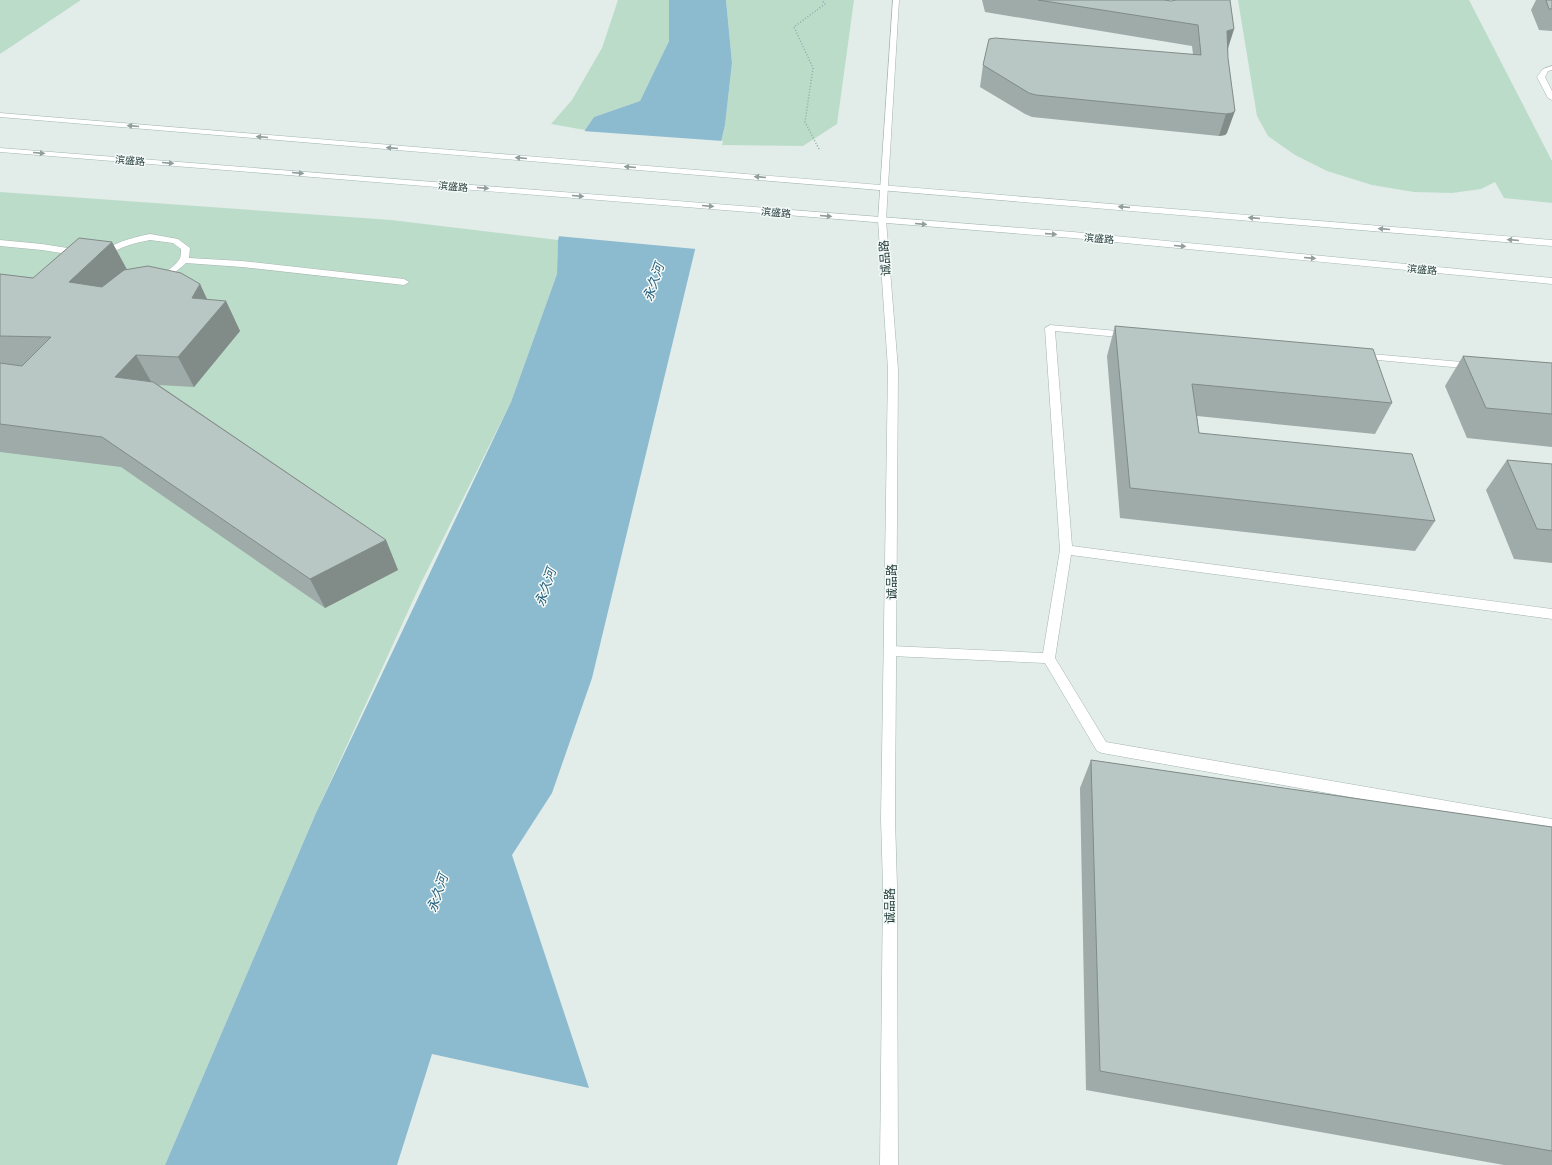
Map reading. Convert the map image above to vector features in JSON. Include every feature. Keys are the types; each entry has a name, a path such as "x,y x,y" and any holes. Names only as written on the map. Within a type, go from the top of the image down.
{"main road":[{"name":"诚品路","path":"889,1165 890,886 888,819 893,369 882,220 896,0"},
{"path":"1552,68 1545,70 1541,77 1552,98"},
{"path":"0,115 1552,243"},
{"name":"滨盛路","path":"0,150 1081,236 1552,281"},
{"path":"150,237 166,237 174,239 183,244 187,250 185,260 168,275 138,285 114,285 102,282 94,277 93,266 99,257 114,247 131,240 150,237"},
{"path":"0,243 42,246 99,257"},
{"path":"185,260 242,264 404,282"},
{"path":"1138,336 1050,328 1066,550 1049,658 1102,747 1552,826"},
{"path":"1353,355 1480,366"},
{"path":"1066,550 1552,614"},
{"path":"891,651 1049,658"}],"path":[{"path":"819,149 805,122 813,68 794,28 825,4 822,0"}],"green space":[{"path":"0,0 81,0 0,54"},
{"path":"618,0 669,0 669,41 640,101 594,117 585,130 551,124 572,100 602,48"},
{"path":"726,0 854,0 837,124 803,146 720,145 725,125 732,63"},
{"path":"1238,0 1469,0 1552,161 1552,203 1504,198 1495,182 1481,189 1452,193 1414,192 1372,185 1327,171 1295,155 1268,136 1257,116"},
{"path":"0,192 391,220 558,240 557,274 511,402 420,585 316,813 165,1165 0,1165"}],"water":[{"name":"永久河","path":"669,0 726,0 732,63 725,125 592,678 552,793 512,855 589,1088 432,1054 397,1165 165,1165 316,813 511,402 557,274 558,240 585,130 594,117 640,101 669,41"}],"pier":[{"path":"583,131 723,141 696,249 557,236"}],"building":[{"path":"1038,0 1230,0 1234,29 1227,31 1228,58 1235,111 1226,114 1036,95 1029,93 983,65 989,39 995,38 1201,55 1198,25"},
{"path":"1546,0 1552,0 1552,9 1549,9"},
{"path":"79,238 112,242 69,282 102,287 124,270 148,266 181,273 200,284 192,298 226,301 178,357 136,355 115,377 153,382 386,540 310,579 102,437 0,424 0,363 22,366 51,337 0,336 0,274 33,278"},
{"path":"1115,326 1373,349 1392,403 1192,384 1199,433 1412,454 1435,521 1130,488"},
{"path":"1463,356 1552,363 1552,414 1486,408"},
{"path":"1507,460 1552,464 1552,530 1537,529"},
{"path":"1091,760 1552,827 1552,1151 1100,1071"}]}
